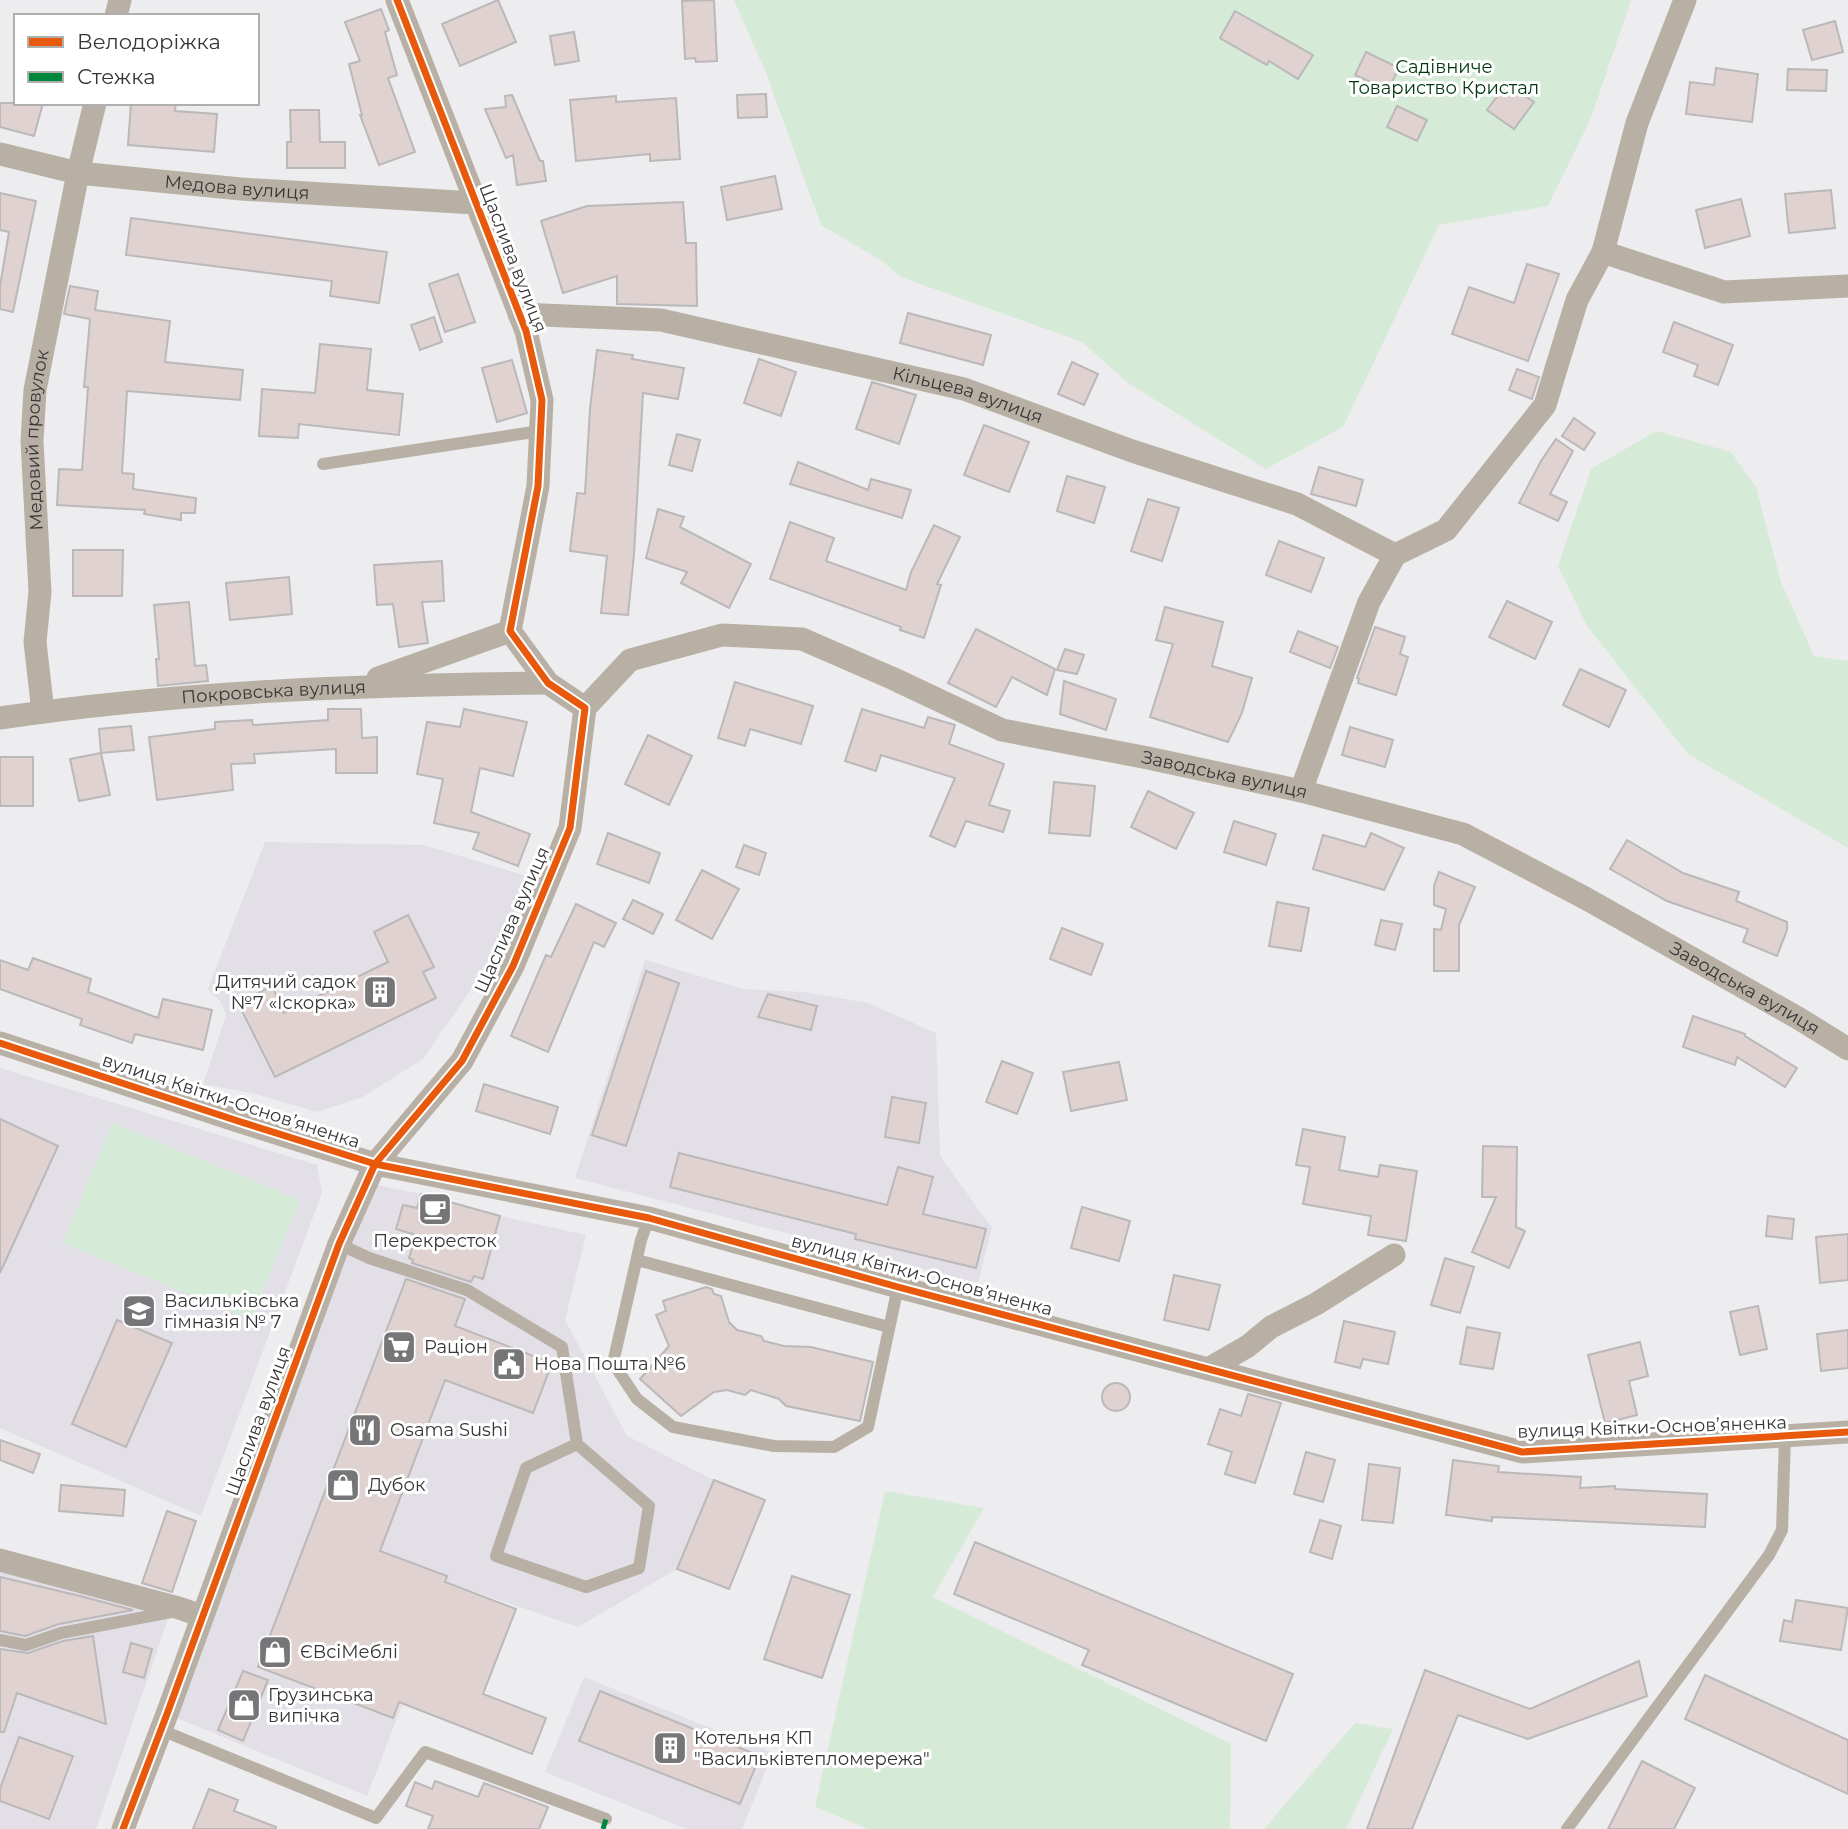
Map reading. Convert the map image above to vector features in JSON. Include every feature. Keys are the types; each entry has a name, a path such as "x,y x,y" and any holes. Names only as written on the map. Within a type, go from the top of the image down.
{"street":[{"name":"Щаслива вулиця","path":"397,0 526,331 541,400 538,486 510,631"},
{"path":"1301,791 1369,602 1395,555 1446,530 1545,405 1577,300 1603,252 1637,123 1685,0"},
{"name":"Медовий провулок","path":"43,712 36,642 40,592 32,441 35,390 78,173 95,105"},
{"name":"Медова вулиця","path":"0,154 78,173 241,189 475,203"},
{"path":"1603,252 1724,292 1848,286"},
{"name":"Кільцева вулиця","path":"519,313 661,320 964,389 1132,451 1297,504 1395,555"},
{"path":"357,686 510,631 548,683 585,708"},
{"name":"Заводська вулиця","path":"585,708 630,660 722,635 802,639 1002,730 1301,791 1463,834 1584,898 1848,1049"},
{"name":"Покровська вулиця","path":"0,718 221,693 357,686 548,683"},
{"name":"Щаслива вулиця","path":"123,1829 339,1244 375,1164 462,1061 513,966 570,828 585,708"},
{"name":"вулиця Квітки-Основʼяненка","path":"0,1043 375,1164 649,1218 898,1287 1522,1452 1848,1432"},
{"path":"1210,1368 1248,1346 1272,1327 1316,1304 1394,1255"},
{"path":"0,1560 202,1616"}],"lane":[{"path":"323,464 540,432"},
{"path":"649,1218 613,1363 637,1399 673,1427 774,1446 834,1447 867,1427 898,1287"},
{"path":"339,1244 369,1258 467,1290 562,1347 577,1444 649,1506 639,1568 586,1587 496,1556 526,1468 577,1444"},
{"path":"637,1260 889,1327"},
{"name":"вулиця Квітки-Основʼяненка","path":"1567,1829 1769,1555 1782,1530 1785,1437"},
{"path":"0,1640 26,1645 61,1633 179,1611 202,1616"},
{"path":"161,1730 379,1823 425,1752 606,1819"}],"shaded area":[{"path":"265,842 424,845 533,878 521,896 494,956 423,1059 363,1097 317,1112 256,1094 203,1084 226,1015 221,1002 208,989"},
{"path":"645,960 743,989 803,992 868,1003 936,1033 940,1156 992,1228 978,1283 575,1178"},
{"name":"Васильківська гімназія № 7","path":"0,1068 317,1165 322,1193 201,1516 0,1428"},
{"path":"367,1183 586,1235 565,1320 627,1436 714,1480 765,1500 729,1589 677,1569 578,1627 449,1583 367,1796 167,1714"},
{"path":"0,1567 170,1613 96,1829 0,1829"},
{"path":"584,1677 773,1753 742,1829 687,1829 545,1772"}],"green space":[{"name":"Садівниче Товариство Кристал","path":"734,0 1631,0 1591,118 1548,206 1439,225 1343,427 1266,469 1128,383 1082,342 901,277 882,261 821,225 766,73"},
{"path":"1656,431 1731,452 1756,487 1781,582 1814,656 1848,661 1848,848 1688,754 1587,626 1558,566 1591,469"},
{"path":"112,1123 300,1200 251,1320 63,1243"},
{"path":"885,1491 984,1508 933,1597 1231,1744 1230,1829 868,1829 815,1807"},
{"path":"1355,1723 1393,1729 1346,1829 1264,1829"}],"building":[{"path":"498,0 516,42 460,66 442,24"},
{"path":"714,0 717,61 696,62 695,58 685,59 682,1"},
{"path":"381,9 389,30 385,32 397,75 388,78 415,152 379,165 360,115 349,64 360,61 345,22"},
{"path":"1235,11 1313,55 1298,79 1269,61 1267,65 1220,38"},
{"path":"1835,21 1843,52 1812,60 1803,30"},
{"path":"574,32 579,61 555,65 550,36"},
{"path":"1366,52 1399,68 1388,90 1355,75"},
{"path":"1716,68 1758,74 1752,122 1686,114 1690,82 1714,85"},
{"path":"1788,69 1827,70 1826,91 1787,90"},
{"path":"1507,83 1534,102 1514,129 1487,110"},
{"path":"766,94 767,117 738,118 737,95"},
{"path":"512,95 540,161 543,161 546,181 517,185 513,155 506,158 485,109 506,107 505,96"},
{"path":"616,96 616,102 676,98 680,159 650,161 650,154 576,161 570,100"},
{"path":"0,103 42,105 34,136 0,127"},
{"path":"131,105 176,105 175,111 217,114 214,152 128,145"},
{"path":"1397,106 1427,120 1417,141 1387,127"},
{"path":"290,110 319,110 320,142 345,142 345,168 287,168 287,142 291,142"},
{"path":"775,176 782,209 727,220 721,187"},
{"path":"1831,190 1835,228 1789,233 1785,194"},
{"path":"0,193 36,201 13,312 0,309 0,286 9,232 0,230"},
{"path":"1741,199 1750,236 1705,248 1696,210"},
{"path":"683,202 686,243 696,243 697,306 617,304 617,276 563,293 541,221 587,206"},
{"path":"131,218 387,252 379,303 330,296 332,281 126,255"},
{"path":"1527,264 1559,274 1528,361 1452,334 1469,287 1514,303"},
{"path":"458,274 475,322 445,332 429,284"},
{"path":"70,286 98,291 95,310 170,321 165,362 243,370 240,400 127,391 122,473 134,474 133,489 196,498 195,513 181,513 181,520 144,514 145,510 57,505 59,469 82,470 88,387 84,387 90,319 64,314"},
{"path":"908,313 991,335 983,365 900,343"},
{"path":"434,317 442,342 420,350 411,325"},
{"path":"1674,322 1733,345 1718,385 1694,376 1698,365 1663,352"},
{"path":"320,344 371,349 367,390 403,394 399,435 299,424 298,438 259,436 262,389 315,393"},
{"path":"597,350 633,355 632,359 684,368 678,399 643,393 628,615 601,613 607,556 570,551 577,493 585,494"},
{"path":"759,359 796,372 781,416 744,403"},
{"path":"512,360 527,413 497,422 482,368"},
{"path":"1072,362 1098,374 1084,405 1058,394"},
{"path":"1517,369 1539,377 1532,399 1509,390"},
{"path":"872,382 916,395 899,444 856,429"},
{"path":"1574,418 1595,433 1584,450 1562,436"},
{"path":"984,425 1029,442 1009,492 964,475"},
{"path":"677,434 700,440 692,471 669,465"},
{"path":"1556,439 1573,451 1550,494 1567,502 1558,521 1519,503"},
{"path":"798,462 868,490 871,479 911,490 902,518 790,484"},
{"path":"1319,467 1363,480 1356,506 1311,494"},
{"path":"1067,476 1105,487 1094,523 1057,511"},
{"path":"1148,499 1179,508 1162,561 1131,551"},
{"path":"658,509 684,517 680,527 751,564 729,608 681,583 687,572 646,558"},
{"path":"790,522 834,538 826,561 906,590 911,572 934,525 960,537 937,584 941,585 924,638 770,579"},
{"path":"1279,541 1324,558 1311,592 1266,575"},
{"path":"73,550 123,550 122,596 73,596"},
{"path":"442,561 444,601 422,602 428,643 399,647 393,604 377,605 374,565"},
{"path":"289,577 292,614 230,620 226,583"},
{"path":"1507,601 1552,622 1535,659 1489,637"},
{"path":"189,602 195,666 206,665 208,681 158,686 156,659 159,659 154,605"},
{"path":"1165,607 1223,622 1212,666 1252,678 1242,713 1228,742 1150,717 1173,644 1156,640"},
{"path":"1375,627 1405,637 1400,654 1408,657 1396,695 1358,683 1357,678"},
{"path":"976,629 1055,669 1047,695 1012,677 996,707 948,683"},
{"path":"1298,631 1338,647 1330,668 1290,652"},
{"path":"1065,649 1084,655 1077,674 1057,670"},
{"path":"1580,669 1626,690 1609,727 1563,705"},
{"path":"1064,681 1116,699 1106,730 1060,714"},
{"path":"735,682 813,706 801,744 750,729 745,746 718,738"},
{"path":"328,709 361,709 362,738 377,737 377,773 336,773 336,749 254,754 255,763 231,764 233,790 157,800 149,737 215,729 215,722 252,720 253,725 328,720"},
{"path":"464,709 527,722 513,776 480,768 471,812 530,834 518,866 473,849 479,833 434,823 443,779 417,774 427,722 460,727"},
{"path":"862,709 924,728 928,717 955,725 949,744 1004,764 989,805 1010,811 1003,832 966,821 955,847 930,836 955,778 881,755 876,771 845,761"},
{"path":"131,726 134,750 101,753 99,729"},
{"path":"1350,727 1393,740 1385,767 1342,755"},
{"path":"648,735 692,756 669,805 625,784"},
{"path":"101,753 110,795 79,801 70,759"},
{"path":"0,757 33,757 33,806 0,806"},
{"path":"1054,782 1095,786 1090,836 1049,833"},
{"path":"1148,791 1194,813 1176,849 1131,827"},
{"path":"1234,821 1276,834 1266,865 1224,852"},
{"path":"608,833 660,853 649,883 597,864"},
{"path":"1371,833 1404,848 1384,890 1313,869 1323,835 1365,847"},
{"path":"1627,840 1683,873 1739,892 1736,901 1787,922 1787,930 1777,956 1743,942 1748,929 1667,901 1610,869"},
{"path":"744,845 766,853 759,875 736,867"},
{"path":"702,870 739,889 712,939 676,920"},
{"path":"1439,872 1475,887 1459,925 1459,971 1434,971 1434,929 1441,930 1446,909 1434,905 1434,886"},
{"path":"633,900 663,914 653,934 623,919"},
{"path":"1277,902 1309,908 1301,951 1269,946"},
{"path":"576,904 616,923 604,947 594,942 548,1052 511,1036 546,955 551,957"},
{"name":"Дитячий садок №7 «Іскорка»","path":"408,915 434,967 423,972 436,998 275,1077 238,1003 272,986 284,1013 388,962 374,932"},
{"path":"1381,920 1402,924 1395,950 1375,945"},
{"path":"1062,928 1103,944 1091,975 1050,959"},
{"path":"33,958 91,979 88,992 158,1018 163,999 212,1010 203,1050 135,1034 132,1043 80,1025 82,1019 0,989 0,960 28,970"},
{"path":"646,971 679,983 626,1146 592,1135"},
{"path":"768,994 817,1006 811,1030 758,1017"},
{"path":"1693,1016 1745,1034 1797,1068 1785,1087 1737,1057 1735,1065 1683,1047"},
{"path":"1002,1061 1033,1073 1017,1114 986,1102"},
{"path":"1119,1062 1127,1100 1071,1111 1063,1072"},
{"path":"484,1084 558,1107 550,1134 476,1111"},
{"path":"892,1097 926,1103 919,1143 885,1137"},
{"path":"0,1119 58,1146 0,1273"},
{"path":"1303,1129 1345,1137 1339,1170 1378,1177 1380,1165 1417,1171 1406,1241 1368,1235 1371,1216 1303,1204 1310,1167 1296,1165"},
{"path":"1483,1146 1517,1147 1516,1227 1525,1231 1509,1268 1472,1252 1496,1197 1482,1197"},
{"path":"679,1153 887,1205 898,1167 933,1177 923,1214 986,1229 976,1268 855,1239 856,1234 670,1187"},
{"path":"421,1194 500,1216 483,1279 474,1276 471,1282 412,1263 413,1260 409,1258 416,1235 396,1229 403,1205 417,1208"},
{"path":"1082,1207 1130,1221 1119,1261 1071,1248"},
{"path":"1768,1216 1794,1219 1792,1239 1766,1236"},
{"path":"1848,1234 1848,1280 1820,1283 1816,1237"},
{"path":"1445,1258 1474,1267 1460,1313 1431,1305"},
{"path":"1174,1275 1220,1285 1209,1330 1164,1320"},
{"path":"406,1279 465,1299 455,1326 552,1363 533,1413 445,1380 380,1551 447,1576 445,1582 516,1609 483,1694 546,1718 532,1754 399,1702 393,1718 258,1667"},
{"path":"706,1287 721,1296 729,1322 737,1330 784,1346 811,1347 873,1362 860,1421 786,1406 779,1399 751,1390 745,1395 727,1390 714,1392 681,1416 640,1379 669,1346 656,1315 666,1311 663,1301"},
{"path":"1758,1306 1767,1349 1740,1355 1730,1312"},
{"path":"117,1320 172,1343 126,1447 72,1424"},
{"path":"1344,1321 1395,1332 1388,1364 1363,1359 1360,1368 1335,1362"},
{"path":"1467,1327 1500,1333 1493,1369 1460,1364"},
{"path":"1848,1330 1848,1368 1821,1371 1817,1334"},
{"path":"1640,1342 1648,1376 1629,1381 1637,1415 1605,1423 1588,1355"},
{"path":"1116,1383 1126,1387 1130,1397 1126,1407 1116,1411 1106,1407 1102,1397 1106,1387"},
{"path":"1248,1394 1281,1403 1255,1483 1225,1474 1232,1452 1208,1444 1220,1409 1241,1416"},
{"path":"0,1440 40,1454 33,1473 0,1460"},
{"path":"1306,1452 1335,1460 1323,1502 1294,1494"},
{"path":"1453,1460 1499,1466 1498,1472 1581,1477 1580,1488 1615,1486 1615,1489 1707,1494 1705,1527 1492,1517 1492,1521 1446,1515"},
{"path":"1369,1464 1400,1468 1393,1523 1362,1520"},
{"path":"714,1480 765,1500 729,1589 677,1569"},
{"path":"61,1485 125,1490 123,1516 59,1511"},
{"path":"167,1511 196,1521 172,1592 142,1583"},
{"path":"1320,1520 1341,1526 1332,1559 1310,1552"},
{"path":"975,1542 1293,1674 1266,1741 1082,1665 1089,1650 954,1594"},
{"path":"792,1576 850,1595 822,1678 764,1659"},
{"path":"0,1577 133,1610 59,1624 25,1636 0,1631"},
{"path":"1796,1600 1848,1608 1841,1650 1780,1641 1784,1620 1792,1622"},
{"path":"93,1636 106,1724 17,1693 4,1732 0,1732 0,1649 28,1653 63,1641"},
{"path":"131,1643 152,1649 144,1678 123,1672"},
{"path":"1639,1661 1647,1696 1528,1739 1458,1715 1412,1829 1367,1829 1425,1670 1530,1709"},
{"path":"243,1671 268,1680 243,1741 218,1730"},
{"path":"1705,1675 1848,1740 1848,1794 1685,1719"},
{"name":"Котельня КП \"Васильківтепломережа\"","path":"600,1691 760,1756 740,1804 579,1741"},
{"path":"19,1737 73,1756 49,1819 0,1801 0,1789"},
{"path":"1642,1761 1695,1788 1674,1829 1608,1829"},
{"path":"435,1781 478,1797 484,1783 548,1807 539,1829 428,1829 433,1816 406,1806 415,1782 432,1789"},
{"path":"209,1789 238,1800 234,1811 276,1829 193,1829"}],"marked path":[{"path":"603,1829 606,1819"}],"cycle path":[{"path":"123,1829 339,1244 375,1164 462,1061 513,966 570,828 585,708 548,683 510,631 538,486 542,400 526,331 397,0"},
{"path":"0,1043 375,1164 649,1218 898,1287 1522,1452 1848,1432"}],"place":[{"name":"Дитячий садок №7 «Іскорка»","path":"380,992"},
{"name":"Перекресток","path":"435,1209"},
{"name":"Васильківська гімназія № 7","path":"139,1311"},
{"name":"Раціон","path":"399,1347"},
{"name":"Нова Пошта №6","path":"509,1364"},
{"name":"Osama Sushi","path":"365,1430"},
{"name":"Дубок","path":"343,1485"},
{"name":"ЄВсіМеблі","path":"275,1652"},
{"name":"Грузинська випічка","path":"244,1705"},
{"name":"Котельня КП \"Васильківтепломережа\"","path":"670,1748"}]}
